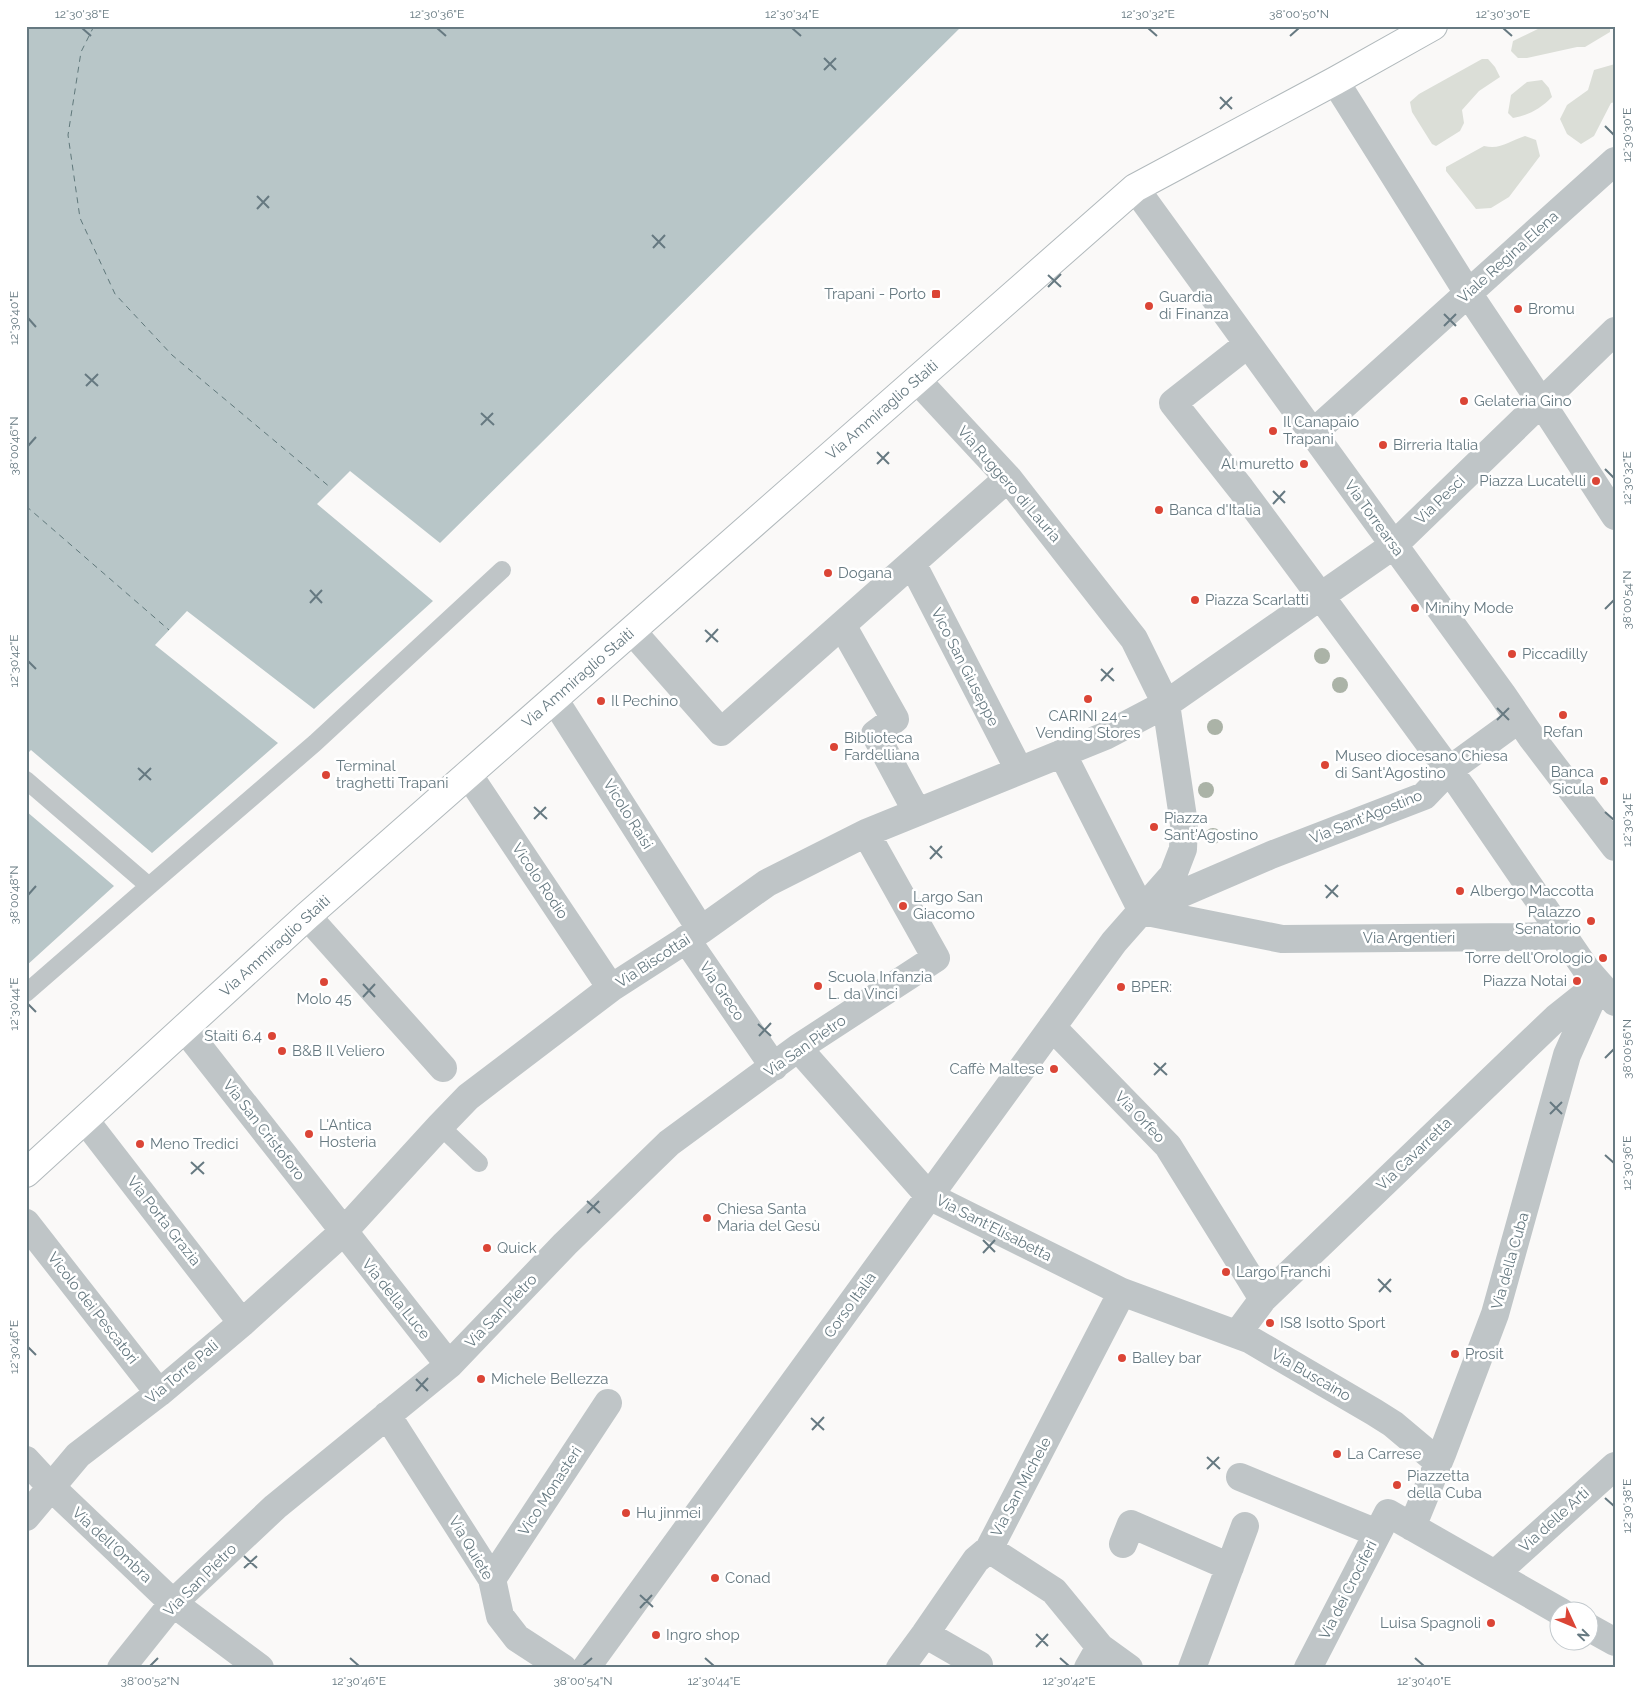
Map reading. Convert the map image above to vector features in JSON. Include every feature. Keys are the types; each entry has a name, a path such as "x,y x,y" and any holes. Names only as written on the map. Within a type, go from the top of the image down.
{"street":[{"path":"1135,188 1335,81 1433,26"},
{"path":"1335,81 1468,293 1535,408 1615,516"},
{"name":"Viale Regina Elena","path":"1313,433 1615,161"},
{"name":"Via Torrearsa","path":"1135,188 1242,349 1402,538 1519,719 1615,847"},
{"name":"Via Ammiraglio Staiti","path":"26,1173 307,916 1135,188"},
{"name":"Via Pesci","path":"1166,704 1328,592 1402,538 1615,331"},
{"path":"1242,349 1173,403 1241,489 1328,592 1394,694 1449,770 1562,935 1608,995"},
{"name":"Via Ruggero di Lauria","path":"917,380 1008,478 1098,592 1134,639 1166,704"},
{"path":"632,631 721,732 1008,478"},
{"name":"Vico San Giuseppe","path":"912,563 1019,770"},
{"path":"842,625 895,719 875,734 917,812"},
{"name":"Vicolo Raisi","path":"554,699 694,934"},
{"name":"Via Biscottai","path":"343,1232 468,1097 611,988 767,884 866,833 1105,736 1166,704"},
{"name":"Corso Italia","path":"586,1668 1114,942 1173,875 1183,849 1184,824 1166,704"},
{"name":"Via Sant'Agostino","path":"1142,911 1271,855 1424,796 1449,770 1519,719"},
{"path":"1062,753 1142,911"},
{"name":"Vicolo Rodio","path":"468,774 611,988"},
{"name":"Via San Pietro","path":"122,1668 174,1603 275,1507 387,1414 450,1365 565,1244 669,1143 798,1048 936,958 866,833"},
{"name":"Via Argentieri","path":"1142,911 1282,938 1297,939 1562,935"},
{"path":"307,916 442,1068"},
{"name":"Via Greco","path":"694,934 774,1067"},
{"name":"Via Cavarretta","path":"1243,1337 1268,1295 1556,1018 1608,995"},
{"name":"Via della Cuba","path":"1412,1527 1495,1314 1567,1055 1608,995"},
{"name":"Via Orfeo","path":"1052,1027 1168,1146 1213,1219 1268,1295"},
{"name":"Via San Cristoforo","path":"184,1028 343,1232"},
{"name":"Via Sant'Elisabetta","path":"798,1048 930,1196 1122,1292 1185,1315"},
{"name":"Via Porta Grazia","path":"86,1120 242,1322"},
{"name":"Vicolo dei Pescatori","path":"26,1223 159,1393"},
{"name":"Via Torre Pali","path":"26,1517 78,1455 159,1393 343,1232"},
{"name":"Via della Luce","path":"343,1232 450,1365"},
{"name":"Via San Michele","path":"900,1668 926,1634 976,1560 989,1549 1122,1292"},
{"name":"Via Buscaino","path":"1185,1315 1243,1337 1374,1412 1393,1424 1438,1461"},
{"name":"Vico Monasteri","path":"492,1579 608,1403"},
{"name":"Via Quiete","path":"387,1414 492,1579 500,1616 517,1638 563,1668"},
{"name":"Via dell'Ombra","path":"26,1460 51,1487 174,1603 260,1668"},
{"name":"Via delle Arti","path":"1495,1574 1615,1466"},
{"path":"1240,1477 1328,1514 1412,1527 1548,1605"},
{"name":"Via dei Crociferi","path":"1308,1668 1382,1523"},
{"path":"1123,1544 1131,1524 1230,1567"},
{"path":"1192,1668 1245,1526"},
{"path":"989,1549 1054,1591 1094,1657 1129,1668"},
{"path":"1598,1633 1615,1642"},
{"path":"926,1634 978,1665"}],"lane":[{"path":"26,994 315,743 502,570"},
{"path":"26,780 149,886"},
{"path":"440,1126 479,1163"}],"shaded area":[{"path":"26,26 962,26 440,543 350,471 317,504 433,601 314,709 187,611 155,645 278,743 152,853 31,750 26,755"},
{"path":"1544,26 1610,26 1610,32 1585,47 1527,58 1518,58 1511,51 1513,41"},
{"path":"1482,59 1488,59 1500,77 1479,91 1462,110 1464,123 1460,131 1436,146 1432,144 1412,112 1410,102 1419,94"},
{"path":"1615,64 1615,102 1611,103 1594,136 1581,144 1567,134 1560,119 1567,105 1588,90 1594,70"},
{"path":"1542,80 1549,88 1552,97 1534,111 1513,118 1508,113 1511,95 1527,82"},
{"path":"1525,136 1536,140 1540,156 1509,197 1491,208 1476,209 1446,171 1446,167 1484,146 1500,146"},
{"path":"26,811 114,886 26,966"}],"ferry route":[{"path":"94,26 81,52 68,135 80,218 115,294 172,355 331,488"},
{"path":"26,506 169,630"}],"place":[{"name":"Trapani - Porto","path":"936,294"},
{"name":"Guardia di Finanza","path":"1149,306"},
{"name":"Bromu","path":"1518,309"},
{"name":"Gelateria Gino","path":"1464,401"},
{"name":"Il Canapaio Trapani","path":"1273,431"},
{"name":"Birreria Italia","path":"1383,445"},
{"name":"Al muretto","path":"1304,464"},
{"name":"Piazza Lucatelli","path":"1596,481"},
{"name":"Banca d'Italia","path":"1159,510"},
{"name":"Dogana","path":"828,573"},
{"name":"Piazza Scarlatti","path":"1195,600"},
{"name":"Minihy Mode","path":"1415,608"},
{"name":"Piccadilly","path":"1512,654"},
{"name":"CARINI 24 - Vending Stores","path":"1088,699"},
{"name":"Il Pechino","path":"601,701"},
{"name":"Refan","path":"1563,715"},
{"name":"Biblioteca Fardelliana","path":"834,747"},
{"name":"Museo diocesano Chiesa di Sant'Agostino","path":"1325,765"},
{"name":"Terminal traghetti Trapani","path":"326,775"},
{"name":"Banca Sicula","path":"1604,781"},
{"name":"Piazza Sant'Agostino","path":"1154,827"},
{"name":"Albergo Maccotta","path":"1460,891"},
{"name":"Largo San Giacomo","path":"903,906"},
{"name":"Palazzo Senatorio","path":"1591,921"},
{"name":"Torre dell'Orologio","path":"1603,958"},
{"name":"Piazza Notai","path":"1577,981"},
{"name":"Molo 45","path":"324,982"},
{"name":"Scuola Infanzia L. da Vinci","path":"818,986"},
{"name":"BPER:","path":"1121,987"},
{"name":"Staiti 6.4","path":"272,1036"},
{"name":"B&B Il Veliero","path":"282,1051"},
{"name":"Caffè Maltese","path":"1054,1069"},
{"name":"L'Antica Hosteria","path":"309,1134"},
{"name":"Meno Tredici","path":"140,1144"},
{"name":"Chiesa Santa Maria del Gesù","path":"707,1218"},
{"name":"Quick","path":"487,1248"},
{"name":"Largo Franchì","path":"1226,1272"},
{"name":"IS8 Isotto Sport","path":"1270,1323"},
{"name":"Prosit","path":"1455,1354"},
{"name":"Balley bar","path":"1122,1358"},
{"name":"Michele Bellezza","path":"481,1379"},
{"name":"La Carrese","path":"1337,1454"},
{"name":"Piazzetta della Cuba","path":"1397,1485"},
{"name":"Hu jinmei","path":"626,1513"},
{"name":"Conad","path":"715,1578"},
{"name":"Luisa Spagnoli","path":"1491,1623"},
{"name":"Ingro shop","path":"656,1635"}]}
